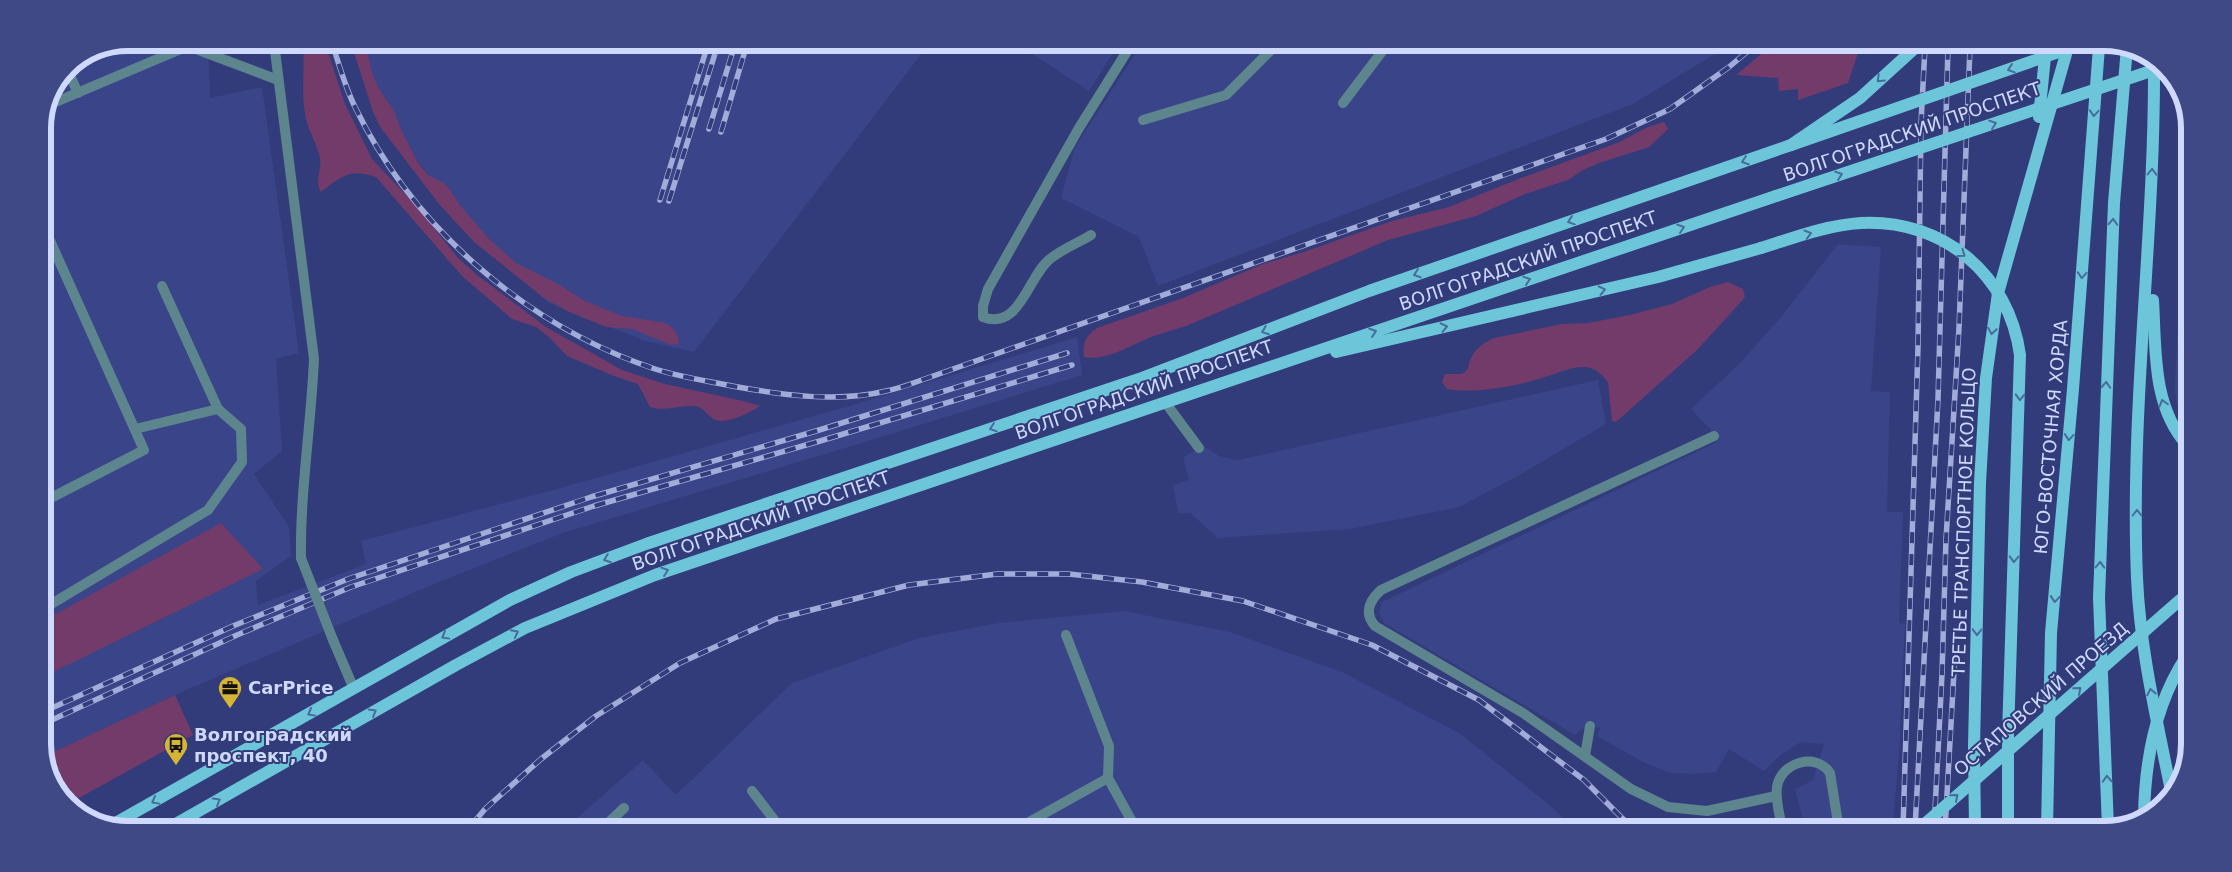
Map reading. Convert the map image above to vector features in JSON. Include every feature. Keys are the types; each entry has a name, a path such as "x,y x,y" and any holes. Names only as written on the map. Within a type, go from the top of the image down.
{"main road":[{"path":"1791,145 1860,98 1912,51"},
{"path":"2010,244 2033,152 2042,99 2046,51"},
{"name":"ВОЛГОГРАДСКИЙ ПРОСПЕКТ","path":"120,820 510,600 571,572 646,544 1139,379 1369,291 2062,51"},
{"name":"ТРЕТЬЕ ТРАНСПОРТНОЕ КОЛЬЦО","path":"1975,821 1974,746 1982,428 1991,334 2010,244 2067,51"},
{"name":"ЮГО-ВОСТОЧНАЯ ХОРДА","path":"2047,821 2052,633 2099,51"},
{"path":"2108,821 2099,598 2114,214 2126,54"},
{"path":"2154,70 2155,109 2149,256 2137,440 2137,579 2145,663 2169,783"},
{"name":"ВОЛГОГРАДСКИЙ ПРОСПЕКТ","path":"181,821 525,628 655,575 1260,369 2154,70"},
{"path":"2155,109 2161,89 2161,77"},
{"path":"1260,369 1658,277 1840,226 1861,223 1902,226 1943,241 1962,253 1981,270 2002,298 2017,334 2020,355 2008,734 2008,821"},
{"path":"2149,256 2160,390 2169,418 2175,431 2181,438"},
{"name":"ОСТАПОВСКИЙ ПРОЕЗД","path":"1928,821 2181,600"},
{"path":"2144,809 2146,780 2153,732 2171,682 2181,665"}],"street":[{"path":"56,102 176,51"},
{"path":"201,51 278,80"},
{"path":"275,51 314,359 312,410 300,526 301,558 354,689"},
{"path":"1091,235 1049,259 1013,312 1000,320 991,320 983,316 983,306 988,289 1079,128 1127,51"},
{"path":"1143,120 1226,95 1270,51"},
{"path":"1343,103 1382,51"},
{"path":"71,77 78,93"},
{"path":"51,243 144,450 51,498"},
{"path":"51,604 208,510 242,462 241,429 218,409 162,286"},
{"path":"1165,402 1199,448"},
{"path":"134,429 218,409"},
{"path":"1714,436 1381,590 1372,598 1368,609 1369,619 1375,626 1523,713 1631,789 1668,807 1686,810 1707,810 1776,796"},
{"path":"1066,635 1109,746 1108,778 1132,821"},
{"path":"1585,756 1590,726"},
{"path":"1781,821 1776,796 1780,776 1787,769 1809,761 1818,762 1826,766 1830,773 1838,821"},
{"path":"1031,821 1108,778"},
{"path":"752,790 775,821"},
{"path":"610,821 624,808"}],"shaded area":[{"path":"128,51 208,51 210,98 262,87 299,353 276,359 282,451 254,474 289,527 291,556 256,581 258,605 366,564 361,541 564,487 853,405 1077,337 1082,375 563,533 439,582 175,695 52,753 51,128 57,99 64,85 85,64 99,57"},
{"path":"303,51 328,51 345,104 372,159 420,210 457,257 477,275 546,327 622,370 665,384 760,406 736,418 723,421 712,418 697,407 687,406 661,409 650,407 638,384 567,356 549,337 536,327 512,319 462,276 376,177 360,173 347,175 321,192 318,183 320,158 306,119 304,104"},
{"path":"354,51 367,51 372,73 379,89 394,111 401,130 417,161 428,175 444,183 489,239 516,263 556,283 585,301 622,316 666,323 673,328 678,336 679,344 671,345 632,329 606,327 567,311 544,298 474,242 439,204 381,128 373,112"},
{"path":"362,51 924,51 694,352 645,341 547,302 475,234 401,140"},
{"path":"1028,51 1114,51 1089,91"},
{"path":"1137,51 1720,51 1633,104 1158,286 1139,237 1061,198 1075,147"},
{"path":"1765,51 1859,51 1848,83 1798,100 1798,89 1779,91 1778,78 1736,75"},
{"path":"1664,122 1668,129 1649,147 1599,163 1583,170 1568,180 1525,194 1476,216 1388,240 1186,326 1151,337 1113,354 1103,357 1084,357 1086,340 1097,328 1183,298 1263,264 1304,252 1392,221 1449,207 1617,143 1648,127"},
{"path":"1838,244 1881,247 1871,391 1890,392 1887,512 1903,512 1899,623 1905,624 1899,756 1893,821 1803,821 1795,789 1813,780 1824,744 1801,742 1779,756 1764,771 1729,749 1716,772 1695,774 1670,773 1643,762 1597,736 1601,728 1590,726 1582,729 1575,735 1384,623 1379,613 1382,602 1717,442 1711,430 1691,409 1740,363 1781,317"},
{"path":"2181,251 2181,411 2176,401 2175,385"},
{"path":"1728,282 1743,289 1745,297 1697,350 1616,422 1612,421 1608,382 1598,372 1586,367 1565,370 1522,383 1483,390 1447,389 1442,382 1445,374 1462,374 1468,369 1471,358 1476,350 1494,338 1562,324 1588,323 1630,315 1672,304 1710,287"},
{"path":"1598,380 1606,424 1514,478 1459,507 1349,529 1218,538 1190,513 1178,513 1173,485 1189,480 1183,457 1204,446 1219,456 1236,460 1243,459"},
{"path":"221,523 263,569 51,673 51,617"},
{"path":"1124,611 1230,632 1342,672 1459,733 1552,807 1566,821 574,821 643,760 676,795 792,683 919,638 998,623"},
{"path":"175,695 193,735 76,800 67,791 57,773 52,753"}],"railway":[{"path":"335,51 355,107 380,152 409,193 442,232 479,268 519,299 562,327 608,350 655,369 684,377 751,389 790,395 829,397 867,395 907,385 1606,139 1670,109 1748,51"},
{"path":"660,200 706,51"},
{"path":"669,201 716,51"},
{"path":"709,129 733,51"},
{"path":"721,132 745,51"},
{"path":"1903,821 1918,347 1921,123 1925,51"},
{"path":"1915,821 1938,399 1948,51"},
{"path":"1934,821 1942,674 1946,539 1959,328 1970,51"},
{"path":"51,708 233,626 348,579 591,497 816,431 1067,353"},
{"path":"51,720 237,635 351,587 594,506 820,441 1072,365"},
{"path":"475,821 485,809 541,759 596,716 680,663 776,619 909,585 997,574 1069,574 1142,582 1243,601 1372,645 1479,700 1584,780 1625,821"},
{"path":"1945,821 1955,654"}],"place":[{"name":"CarPrice","path":"230,709"},
{"name":"Волгоградский проспект, 40","path":"176,766"}]}
